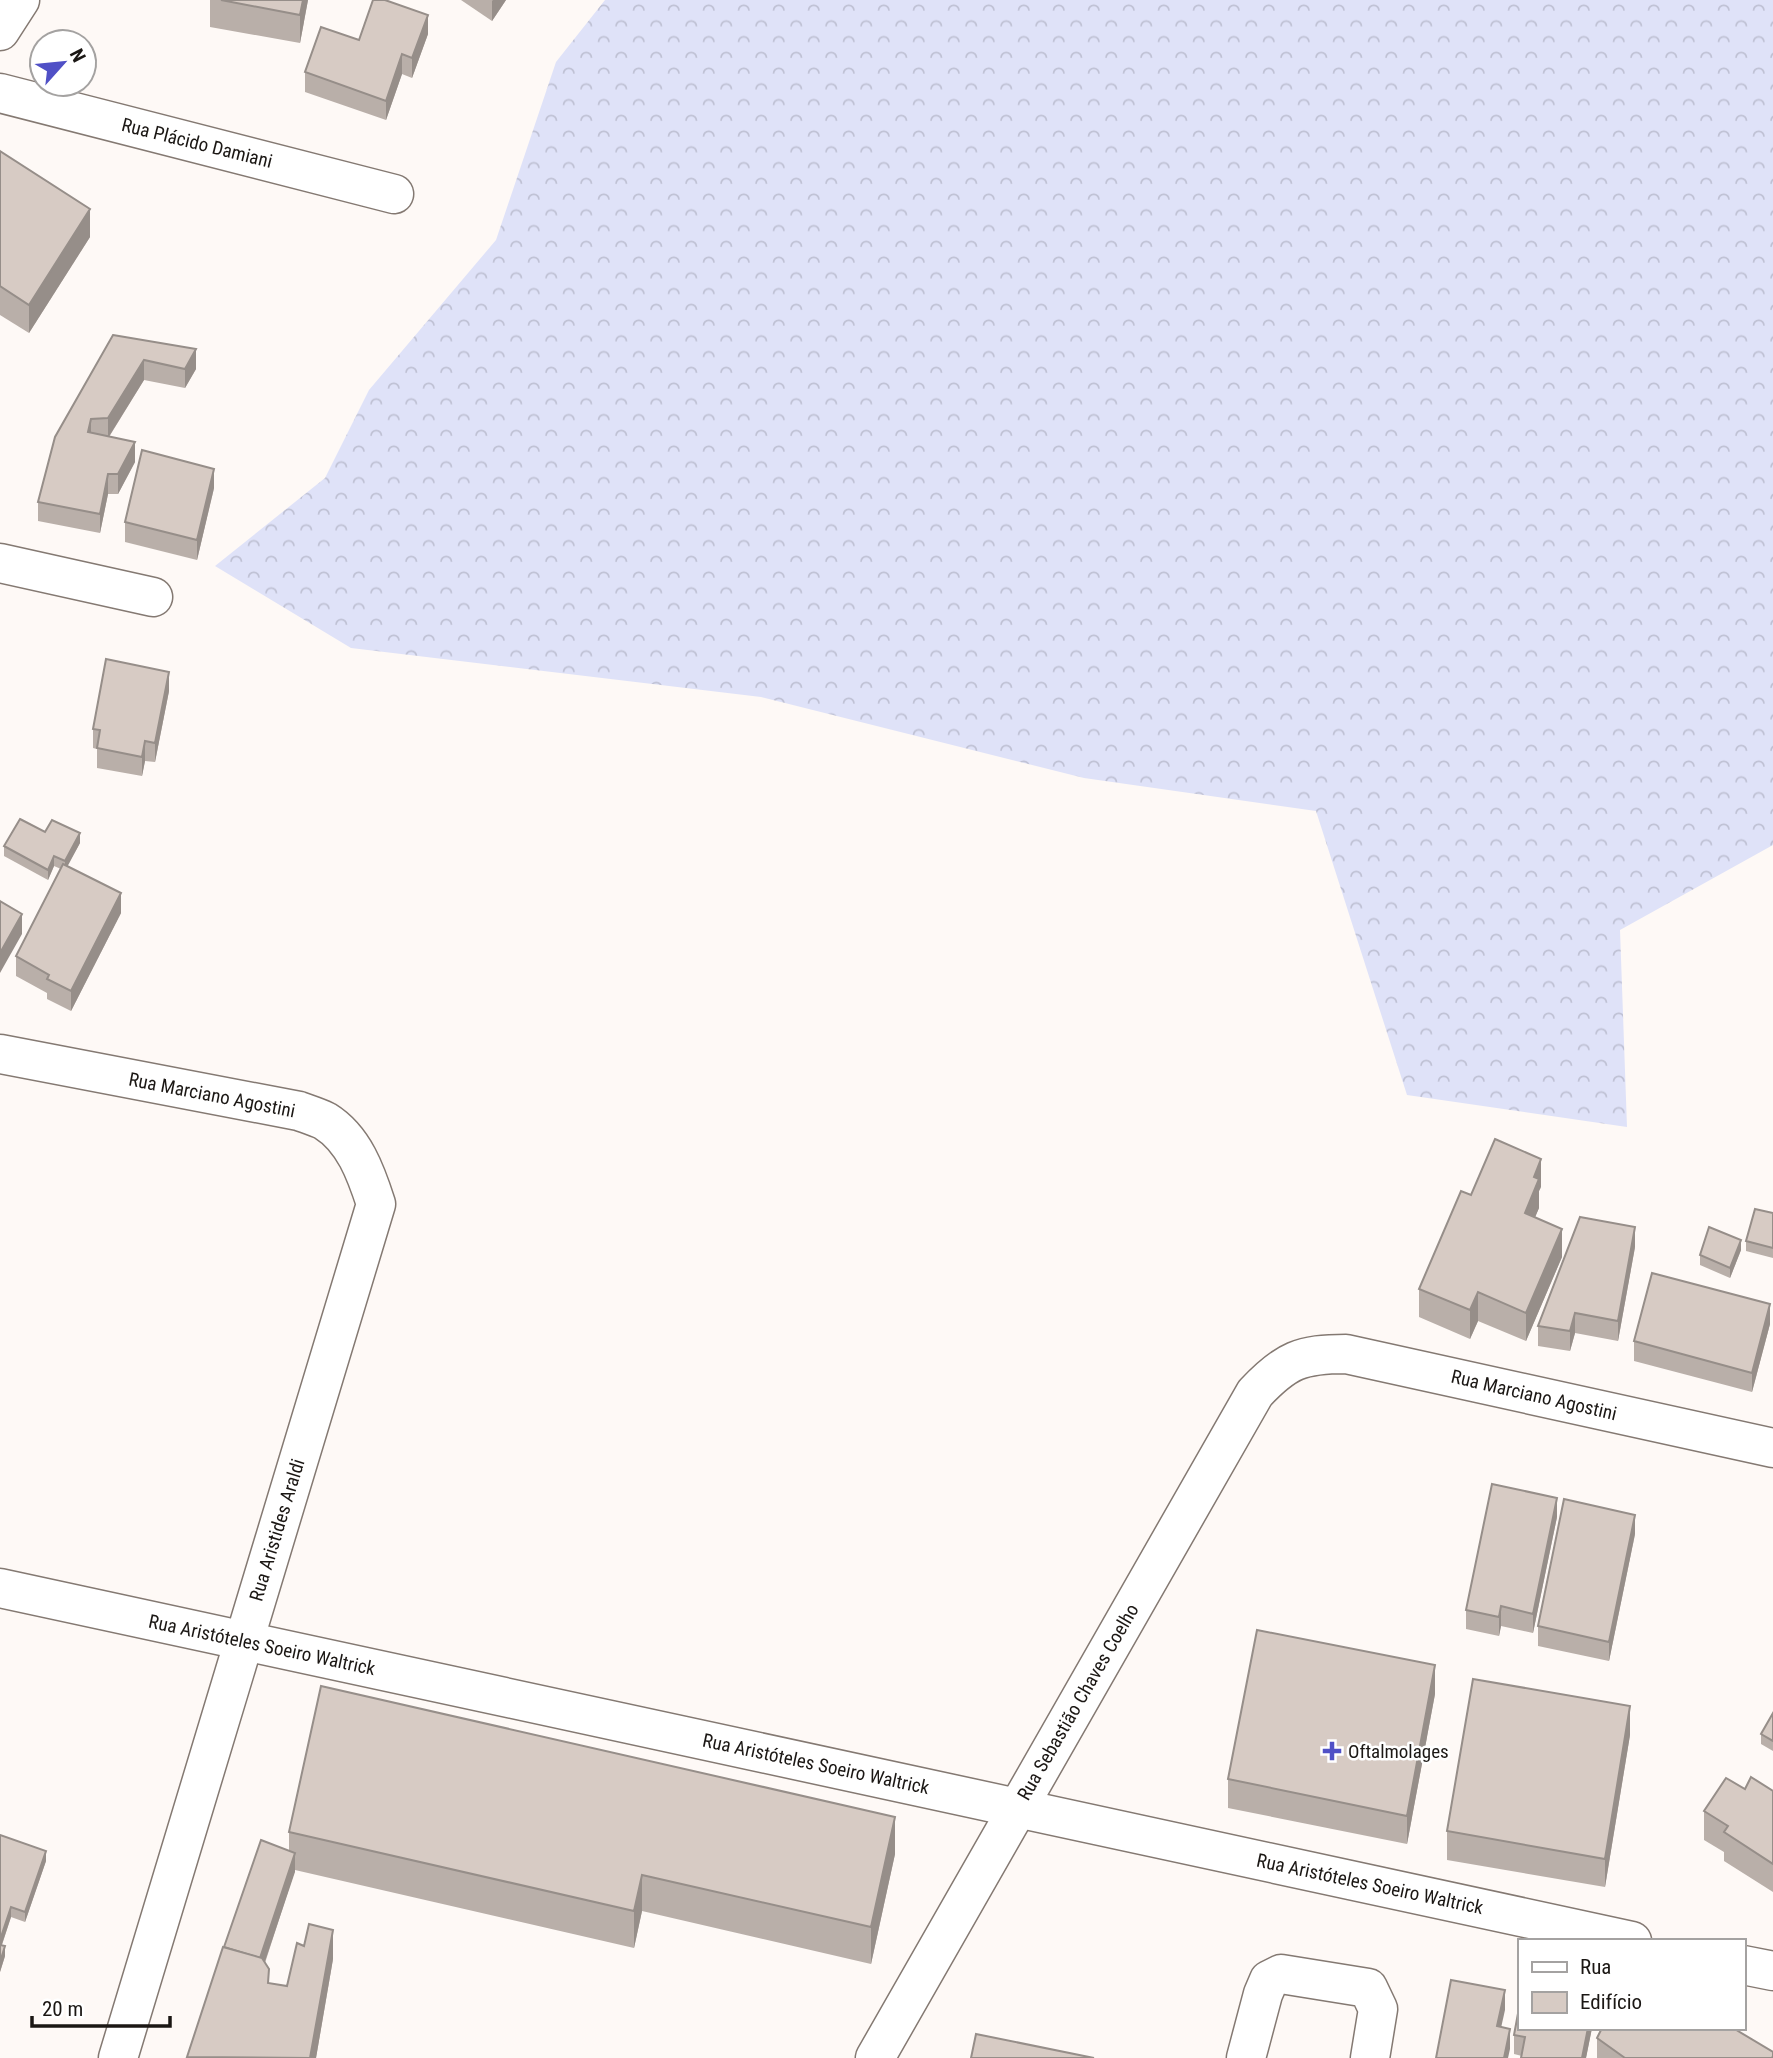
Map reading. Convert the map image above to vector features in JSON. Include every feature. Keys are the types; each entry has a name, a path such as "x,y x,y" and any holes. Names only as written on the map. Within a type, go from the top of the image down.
{"street":[{"path":"0,31 20,0"},
{"name":"Rua Plácido Damiani","path":"0,93 394,194"},
{"path":"0,563 153,597"},
{"name":"Rua Marciano Agostini","path":"0,1054 299,1111 325,1122 351,1146 367,1177 376,1204"},
{"name":"Rua Aristides Araldi","path":"118,2058 376,1204"},
{"name":"Rua Marciano Agostini","path":"1295,1360 1319,1354 1346,1354 1773,1448"},
{"name":"Rua Sebastião Chaves Coelho","path":"875,2058 1255,1393 1274,1373 1295,1360"},
{"name":"Rua Aristóteles Soeiro Waltrick","path":"0,1588 1623,1939"},
{"path":"1745,1965 1773,1971"},
{"path":"1246,2058 1263,1993 1269,1980 1281,1974 1368,1988 1378,2009 1370,2058"}],"green space":[{"path":"605,0 1773,0 1773,845 1620,930 1627,1127 1407,1095 1316,811 1084,778 761,697 351,648 215,566 325,478 369,390 496,240 556,62"}],"building":[{"path":"221,0 303,0 300,15"},
{"path":"373,0 385,0 428,15 412,58 402,54 386,101 305,72 321,27 359,40"},
{"path":"0,151 90,209 29,305 0,286"},
{"path":"113,335 196,349 185,369 144,360 108,418 91,419 88,432 135,442 118,474 108,474 100,514 38,502 55,437"},
{"path":"142,450 214,469 197,540 125,522"},
{"path":"106,659 169,672 155,743 145,741 142,757 97,748 100,730 93,729"},
{"path":"20,819 45,832 52,820 80,833 65,861 54,856 48,870 4,846"},
{"path":"63,864 121,893 71,991 47,979 49,975 16,956"},
{"path":"0,901 22,914 0,953"},
{"path":"1495,1139 1541,1159 1534,1177 1539,1179 1525,1213 1562,1229 1526,1313 1478,1292 1470,1310 1419,1289 1461,1191 1471,1195"},
{"path":"1755,1209 1773,1213 1773,1248 1746,1241"},
{"path":"1580,1217 1635,1227 1618,1321 1575,1313 1570,1331 1538,1326"},
{"path":"1709,1227 1741,1240 1730,1268 1700,1255"},
{"path":"1652,1273 1770,1304 1752,1373 1634,1341"},
{"path":"1492,1484 1557,1498 1533,1614 1501,1606 1499,1617 1466,1610"},
{"path":"1564,1499 1635,1515 1609,1642 1538,1626"},
{"name":"Oftalmolages","path":"1257,1630 1435,1665 1407,1816 1228,1779"},
{"path":"1473,1679 1630,1706 1605,1859 1447,1831"},
{"path":"321,1686 895,1817 871,1927 642,1875 634,1911 289,1832"},
{"path":"1773,1713 1773,1741 1761,1734"},
{"path":"1751,1777 1773,1791 1773,1864 1724,1832 1728,1826 1704,1811 1726,1778 1745,1789"},
{"path":"0,1835 46,1851 25,1912 11,1907 0,1940"},
{"path":"261,1840 295,1853 260,1958 224,1947"},
{"path":"309,1924 333,1930 310,2058 187,2057 223,1947 262,1958 269,1969 268,1983 287,1986 297,1943 304,1946"},
{"path":"0,1945 5,1946 0,1962"},
{"path":"1451,1980 1505,1990 1497,2026 1510,2029 1504,2058 1436,2058"},
{"path":"1518,2013 1518,2030 1588,2030 1582,2058 1521,2058 1525,2037 1514,2035"},
{"path":"1601,2030 1736,2030 1773,2052 1773,2056 1625,2058 1597,2038"},
{"path":"976,2034 1094,2058 971,2058"}],"place":[{"name":"Oftalmolages","path":"1332,1751"}]}
